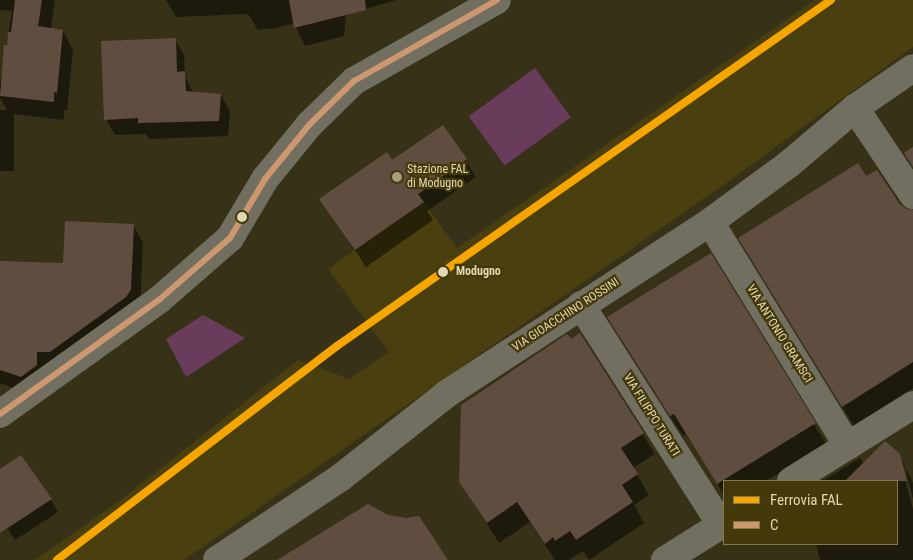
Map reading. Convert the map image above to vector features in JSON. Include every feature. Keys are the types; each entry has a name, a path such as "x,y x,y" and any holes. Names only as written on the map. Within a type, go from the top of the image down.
{"street":[{"path":"0,414 160,299 230,238 270,172 308,125 354,81 497,0"},
{"name":"VIA GIOACCHINO ROSSINI","path":"217,560 340,478 448,393 710,222 789,164 855,108 913,68"},
{"path":"855,108 913,195"},
{"name":"VIA ANTONIO GRAMSCI","path":"710,222 848,446"},
{"name":"VIA FILIPPO TURATI","path":"581,305 722,524"},
{"path":"793,480 913,405"},
{"path":"665,560 722,524"}],"shaded area":[{"path":"815,0 913,0 913,47 732,179 184,560 35,560 118,502 298,360 349,379 389,352 328,269 355,250 319,199 387,152 393,160 443,125 467,159 418,194 457,248"},
{"path":"535,68 571,117 505,166 469,116"},
{"path":"203,315 245,338 186,377 166,339"}],"building":[{"path":"15,0 42,0 38,26 63,30 57,93 54,92 54,102 0,96 4,45 7,45 8,32 11,32"},
{"path":"289,0 365,0 366,10 294,28"},
{"path":"176,38 177,72 185,71 186,91 221,94 219,121 138,123 138,118 104,120 101,41"},
{"name":"Stazione FAL di Modugno","path":"443,125 467,159 418,194 424,202 355,250 319,199 387,152 392,160"},
{"path":"913,147 913,167 904,153"},
{"path":"858,163 866,176 877,170 900,204 906,209 913,210 913,362 842,407 738,238"},
{"path":"65,221 134,224 131,290 126,297 50,352 37,352 37,365 21,377 0,370 0,261 63,263"},
{"path":"711,253 816,423 717,484 674,414 670,416 607,317"},
{"path":"580,333 644,433 621,448 638,474 622,485 633,502 576,540 570,531 555,541 553,537 545,544 517,502 487,523 459,482 461,405 567,334 571,339"},
{"path":"885,441 900,454 907,481 898,480 846,480"},
{"path":"21,455 52,499 0,533 0,469"},
{"path":"368,504 388,515 406,518 419,516 448,560 277,560"}],"rail line":[{"name":"FAL","path":"57,560 337,346 831,0"}],"transit line":[{"name":"C","path":"0,414 160,299 230,238 265,179 309,125 354,81 497,0"}],"place":[{"name":"Stazione FAL di Modugno","path":"397,177"},
{"name":"Modugno","path":"443,272"}]}
